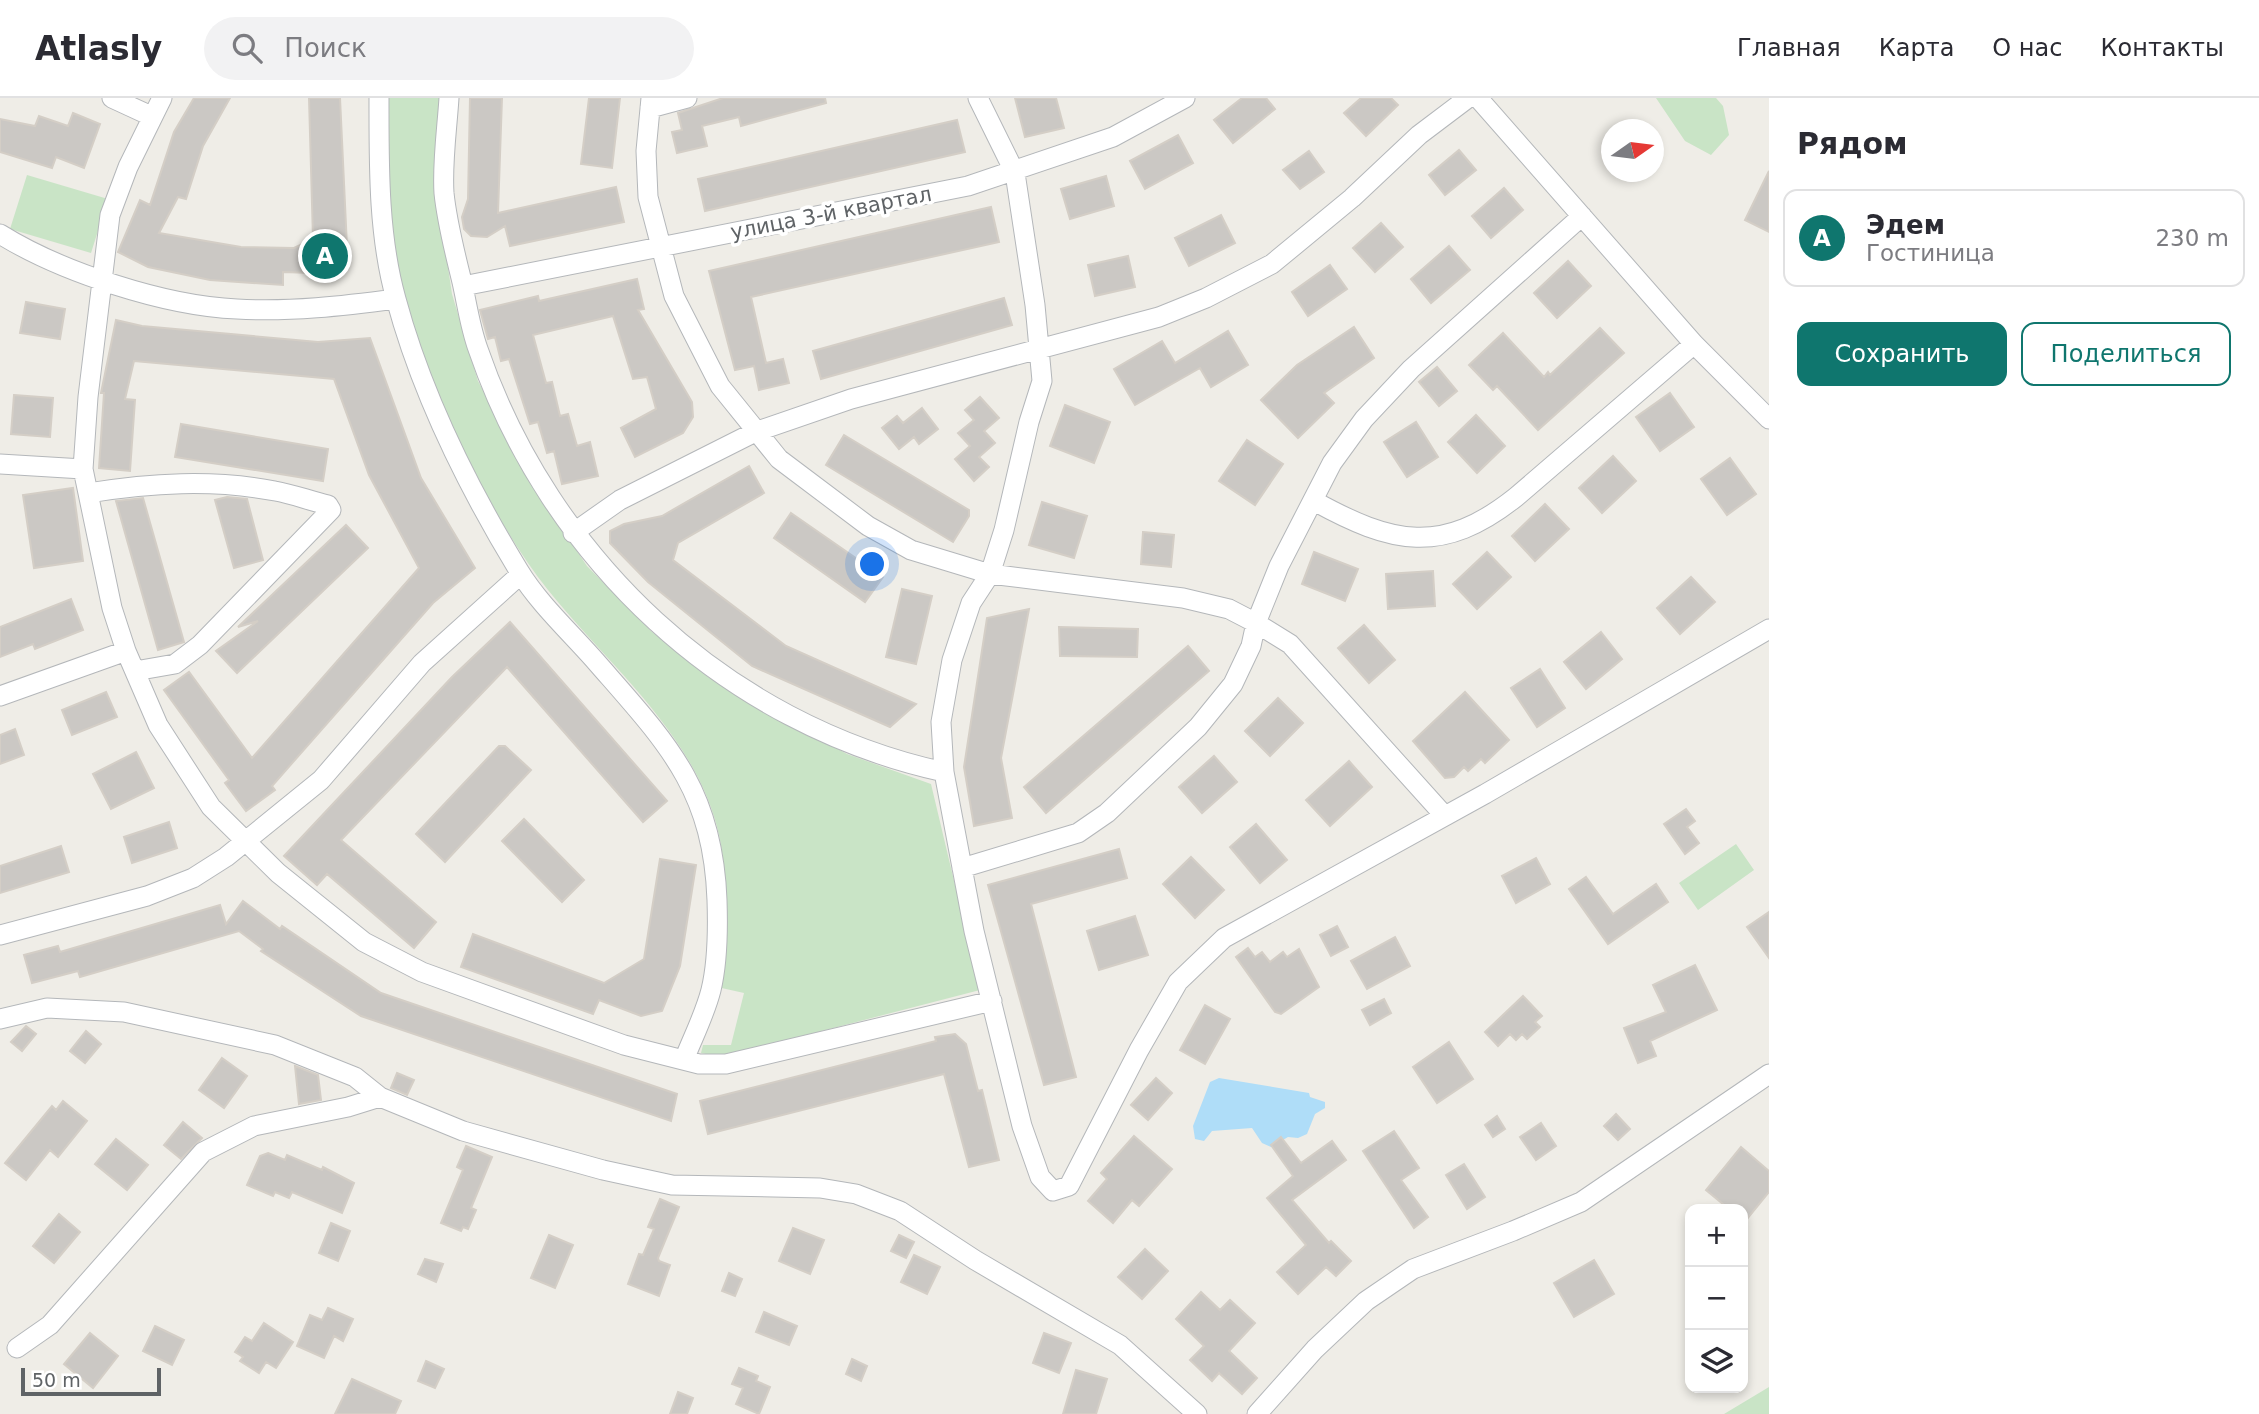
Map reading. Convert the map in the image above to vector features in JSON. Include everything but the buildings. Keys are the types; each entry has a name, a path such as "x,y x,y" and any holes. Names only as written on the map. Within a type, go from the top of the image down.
{"street":[{"path":"112,98 151,116"},
{"path":"162,98 151,116 110,215 88,397 83,469 101,566 126,651 158,725 211,807 306,898 364,942 422,972 624,1045 699,1064 726,1064 992,1001"},
{"path":"379,98 379,157 384,226 396,299 446,435 521,574 654,729 681,768 704,811 715,863 716,956 711,990 684,1060"},
{"path":"449,98 444,192 472,328 497,398 573,533 652,621 687,650 732,679 780,709 832,734 907,764 944,772"},
{"path":"687,98 650,103 646,151 648,197 659,246 674,296 720,386 779,459 868,526 911,550 990,573 1183,598 1229,610 1256,624 1290,643 1443,814"},
{"path":"978,98 1015,173 1040,349 1042,381 1029,422 1013,498 990,573 971,603 952,660 941,722 944,772 962,868 1022,1126 1040,1178 1053,1191 1069,1186 1178,982 1224,938 1443,814 1485,794 1769,629"},
{"name":"улица 3-й квартал","path":"463,286 659,246 900,202 1015,173 1113,137 1185,98"},
{"path":"573,533 620,500 755,432 851,399 1159,317 1206,298 1272,264 1352,198 1419,135 1468,98"},
{"path":"1478,98 1694,344 1769,419"},
{"path":"962,868 1078,833 1107,813 1198,727 1233,684 1251,646 1256,624 1279,566 1332,463 1364,419 1411,369 1582,216"},
{"path":"0,234 50,261 102,282 234,309 291,309 396,299"},
{"path":"1314,501 1338,514 1400,538 1434,538 1468,529 1491,517 1516,497 1694,344"},
{"path":"0,464 83,469"},
{"path":"88,493 153,483 211,483 277,491 328,505 331,510 200,645 175,664 135,671"},
{"path":"0,935 147,896 193,878 245,841 321,780 422,663 521,574"},
{"path":"0,696 126,651"},
{"path":"0,1019 47,1008 124,1012 275,1045 355,1077 380,1097 463,1131 672,1185 820,1188 856,1194 900,1211 975,1260 1120,1345 1197,1414"},
{"path":"1257,1414 1315,1349 1366,1301 1413,1269 1581,1202 1769,1074"},
{"path":"17,1348 50,1325 203,1152 254,1126 348,1107 380,1097"}],"green space":[{"path":"389,98 439,98 436,188 452,294 478,381 540,496 587,566 651,631 708,677 847,754 931,784 980,990 721,1057 701,1053 703,1045 731,1045 744,993 717,987 724,930 725,892 719,835 708,799 692,766 671,734 527,562 474,476 437,399 409,317 391,234 386,169"},
{"path":"1656,98 1716,98 1723,106 1729,135 1711,155 1685,141"},
{"path":"27,175 108,199 91,253 10,229"},
{"path":"1736,844 1754,870 1698,910 1679,883"},
{"path":"1769,1387 1769,1414 1724,1414"}],"water":[{"path":"1219,1078 1309,1093 1310,1097 1325,1102 1325,1108 1315,1114 1307,1134 1298,1138 1288,1137 1271,1147 1262,1143 1252,1128 1212,1131 1204,1141 1195,1139 1193,1126 1210,1082"}],"place":[{"name":"Эдем","path":"325,256"}]}
